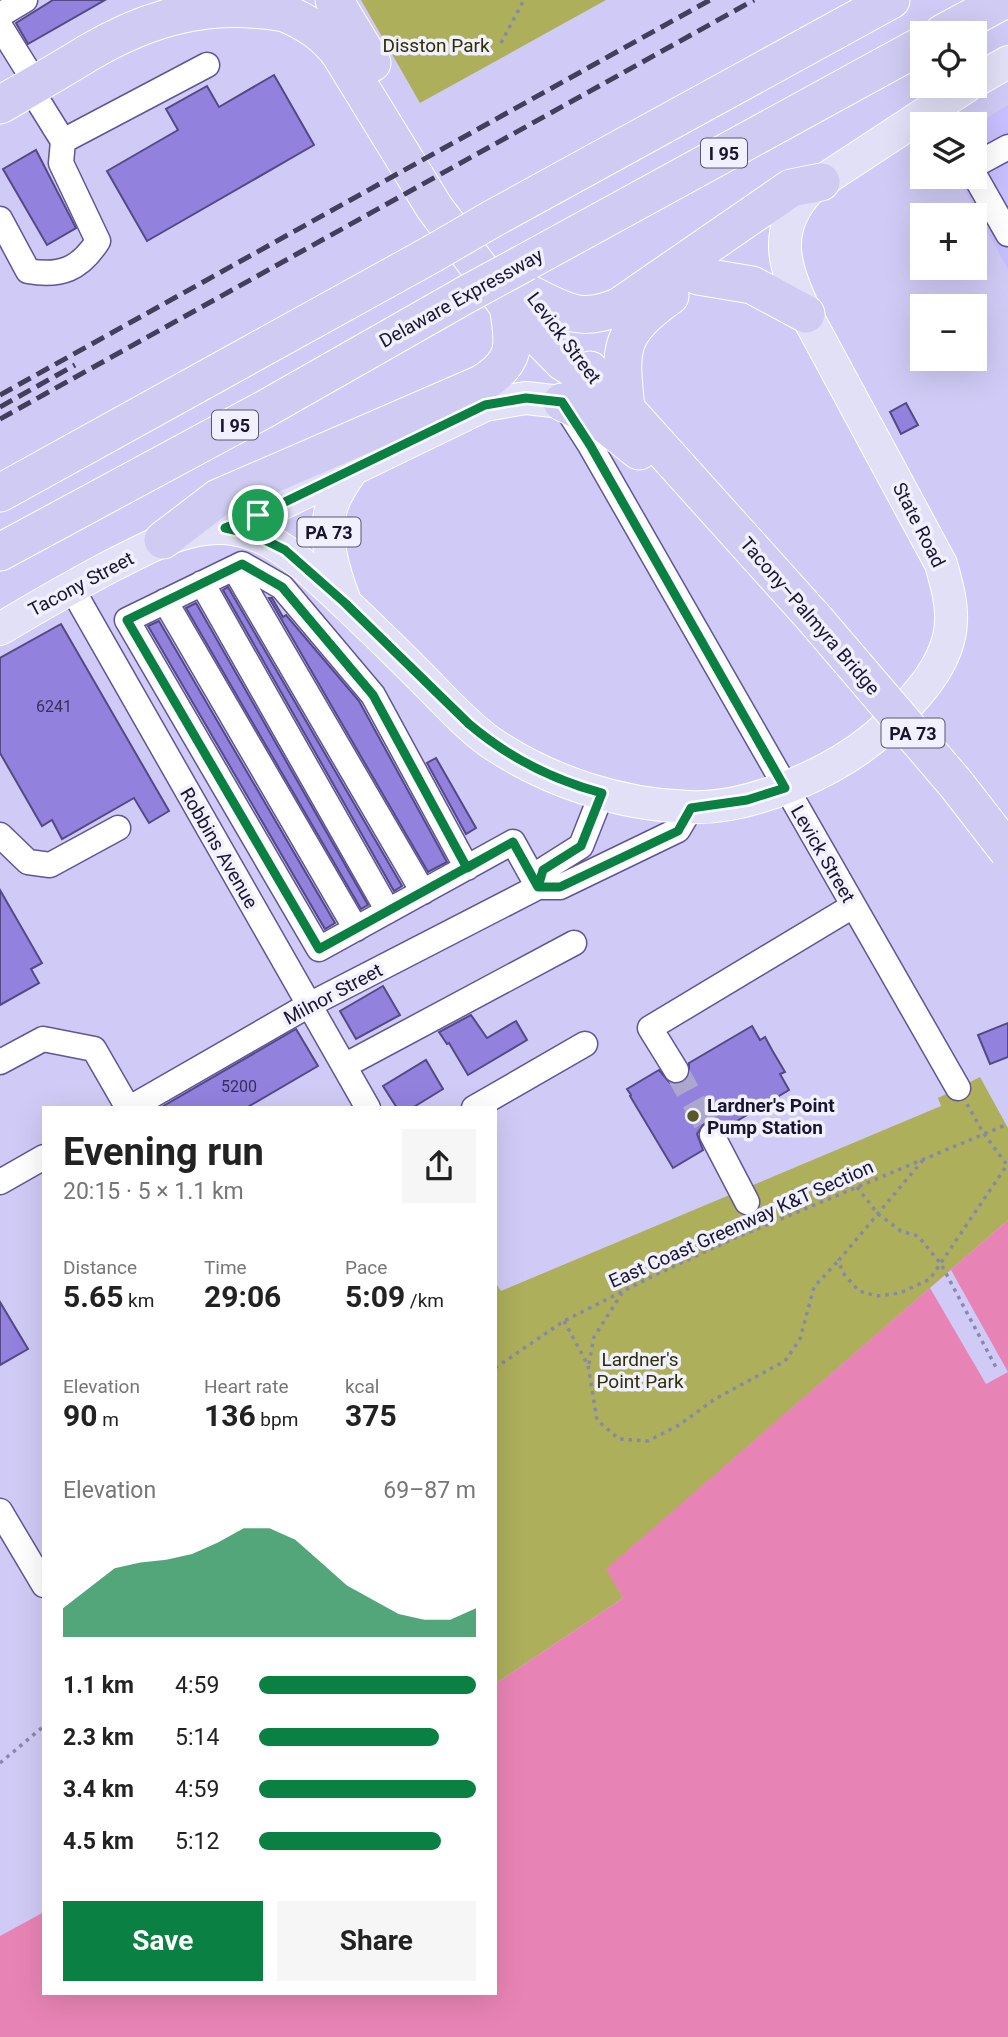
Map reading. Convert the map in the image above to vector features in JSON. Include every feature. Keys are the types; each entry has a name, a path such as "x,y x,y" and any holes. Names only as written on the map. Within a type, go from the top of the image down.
{"highway":[{"name":"Levick Street","path":"22,93 144,20 199,3 227,0 251,1 271,7 312,26 329,39 434,207 522,288"},
{"name":"Levick Street","path":"334,0 457,195 522,288 615,398"},
{"path":"0,493 891,0"},
{"path":"965,21 1003,0"},
{"name":"Delaware Expressway","path":"0,552 265,409 467,294 522,288 910,52"},
{"path":"163,540 218,498 468,389 496,374 507,362 513,349 513,331 522,288 566,313 596,315 608,312 791,188 821,182"},
{"path":"615,398 630,332 643,316 792,213"},
{"path":"698,276 752,285 806,314"},
{"name":"Tacony–Palmyra Bridge","path":"615,398 814,618 956,784 1008,851"},
{"name":"PA 73","path":"562,402 613,429 727,521"}],"main road":[{"path":"987,74 1008,62"},
{"path":"944,112 956,98"},
{"path":"792,213 804,195 821,182 910,133"},
{"name":"State Road","path":"163,540 191,532 225,528 253,534 285,550 345,603 489,741 539,770 602,793 691,808 747,800 785,788 829,768 862,747 905,709 923,688 938,666 951,623 947,583 941,564 806,314 786,265 786,236 792,213"},
{"name":"PA 73","path":"345,603 334,573 329,526 335,498 355,466 485,405 526,398 562,402"},
{"path":"225,528 258,515 355,466"},
{"name":"Tacony Street","path":"0,629 71,587 163,540"}],"street":[{"path":"0,15 25,0"},
{"path":"144,20 176,0"},
{"path":"0,26 22,93 64,141 61,163 98,241 89,255 61,272 44,274 28,271 0,219"},
{"path":"64,141 207,65"},
{"path":"987,158 1008,147"},
{"path":"987,188 1000,202 1008,234"},
{"name":"Levick Street","path":"562,402 590,445 958,1088"},
{"path":"467,868 373,695 282,587 242,564 127,620 319,949 467,868 513,842 538,887"},
{"path":"234,568 422,892"},
{"path":"202,583 388,911"},
{"name":"Robbins Avenue","path":"71,587 367,1106"},
{"path":"165,601 356,929"},
{"name":"Milnor Street","path":"538,887 543,870 581,846 602,793"},
{"name":"Milnor Street","path":"132,1106 309,1005 538,887 560,887 678,831 691,808"},
{"path":"0,835 28,862 50,865 118,828"},
{"path":"676,1070 650,1028 853,906"},
{"path":"344,1066 575,943"},
{"path":"0,1062 43,1039 94,1049 128,1106"},
{"path":"477,1106 585,1044"},
{"path":"712,1135 747,1202"},
{"path":"0,1182 42,1158"},
{"path":"0,1511 42,1582"}],"path":[{"path":"501,43 524,0"},
{"path":"839,1260 842,1272 859,1291 877,1296 900,1293 930,1279 1007,1166 984,1134 958,1088"},
{"name":"East Coast Greenway K&T Section","path":"497,1367 565,1321 623,1291 733,1239 1008,1124"},
{"path":"565,1321 588,1369 597,1420 620,1439 648,1441 679,1425 715,1399 785,1361 800,1339 814,1287 925,1158"},
{"path":"857,1187 878,1214 901,1231 918,1237 940,1264 998,1371"},
{"path":"588,1369 594,1337 623,1291"},
{"path":"0,1763 42,1728"}],"shaded area":[{"path":"1008,105 1008,269 987,231 987,203 971,203 964,189 987,189 987,118"},
{"path":"1008,1220 1008,2037 0,2037 0,1936 42,1913 42,1995 497,1995 497,1683 623,1598 606,1569"}],"green space":[{"name":"Disston Park","path":"361,0 606,0 420,103"},
{"name":"Lardner's Point Park","path":"980,1077 1008,1128 1008,1220 607,1569 623,1598 497,1683 497,1285 501,1291 941,1106 938,1098"}],"pier":[{"path":"951,1270 1008,1372 986,1384 930,1288"}],"building":[{"path":"53,0 105,0 28,44 16,23"},
{"path":"274,75 314,145 147,241 107,171 178,130 166,109 207,86 219,107"},
{"path":"36,150 76,228 47,245 3,169"},
{"path":"906,403 918,425 901,434 890,412"},
{"path":"228,587 402,886 394,891 223,590"},
{"path":"269,598 272,598 283,617 286,615 359,701 447,862 428,872"},
{"path":"196,603 368,905 361,909 186,608"},
{"path":"159,621 335,923 325,929 148,626"},
{"path":"61,624 169,811 149,823 134,798 62,839 52,820 42,826 0,753 0,658"},
{"path":"436,758 476,828 466,834 427,763"},
{"path":"0,890 42,963 31,969 39,983 0,1005"},
{"path":"383,986 400,1015 356,1039 340,1011"},
{"path":"471,1015 487,1038 516,1021 527,1040 468,1075 449,1043 447,1044 439,1032"},
{"path":"1008,1023 1008,1057 990,1064 978,1035"},
{"name":"Lardner's Point Pump Station","path":"752,1026 760,1040 765,1037 785,1072 780,1074 789,1090 725,1128 713,1120 705,1122 697,1134 703,1150 673,1168 627,1089 659,1070 670,1083 683,1083 689,1076 689,1063"},
{"path":"296,1029 318,1066 249,1106 163,1106"},
{"path":"426,1060 443,1089 415,1106 396,1106 383,1086"},
{"path":"0,1302 28,1349 0,1365"}],"tunnel":[{"path":"676,1070 712,1135"}],"railway":[{"path":"0,395 710,0"},
{"path":"0,419 754,0"},
{"path":"0,407 75,365"}],"place":[{"name":"Lardner's Point Pump Station","path":"693,1116"}],"route":[{"path":"258,515 225,528 253,534 285,550 345,603 489,741 539,770 602,793 581,846 543,870 538,887 513,842 467,868 319,949 127,620 242,564 282,587 373,695 467,868 481,860 513,842 538,887 560,887 678,831 691,808 747,800 785,788 590,445 562,402 526,398 485,405 258,515"}]}
